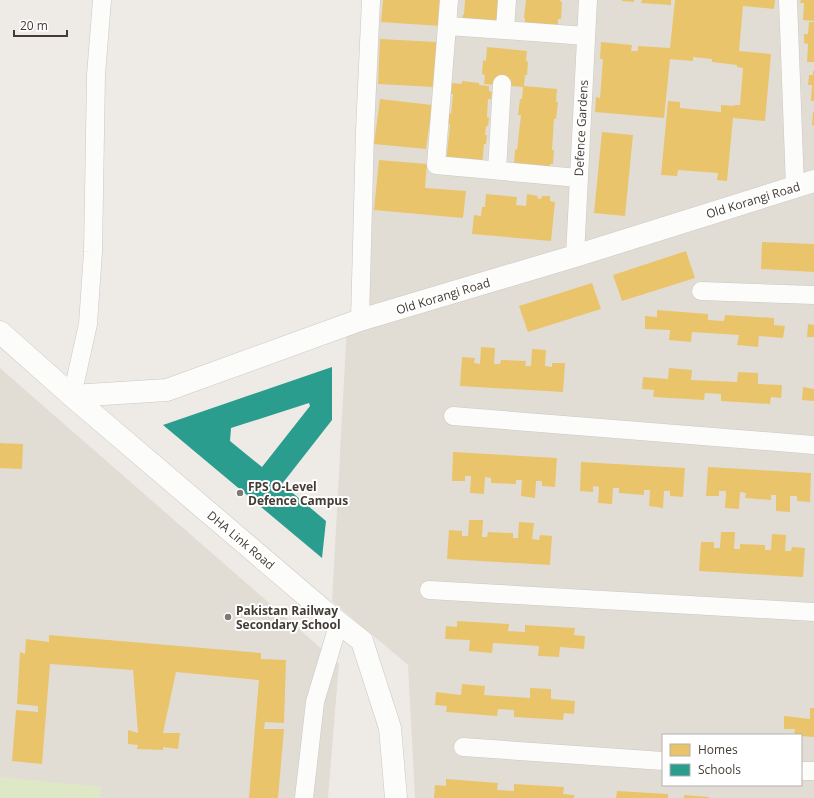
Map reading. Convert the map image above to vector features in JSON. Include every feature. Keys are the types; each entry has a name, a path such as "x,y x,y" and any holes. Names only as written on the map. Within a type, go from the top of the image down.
{"street":[{"path":"72,396 88,324 93,252 96,76 102,0"},
{"path":"360,320 365,131 371,0"},
{"path":"449,0 436,165 578,178"},
{"path":"505,30 507,0"},
{"name":"Defence Gardens","path":"574,256 588,0"},
{"path":"788,0 804,184"},
{"path":"448,26 586,36"},
{"path":"497,170 502,84"},
{"name":"Old Korangi Road","path":"72,396 167,390 360,320 574,256 804,184"},
{"path":"701,291 814,294"},
{"name":"DHA Link Road","path":"0,332 72,396 323,610 362,641 390,728 396,798"},
{"path":"453,416 814,445"},
{"path":"429,590 814,612"},
{"path":"304,798 315,702 339,622"},
{"path":"463,747 662,761"},
{"path":"802,771 814,772"}],"shaded area":[{"path":"365,0 814,0 814,798 415,798 408,665 332,601 347,325 353,323"},
{"path":"0,368 339,664 328,798 0,798"}],"green space":[{"path":"0,777 101,787 100,798 0,798"}],"building: Homes":[{"path":"383,0 443,0 441,26 381,22"},
{"path":"465,0 501,0 500,23 462,21"},
{"path":"526,0 560,0 562,2 561,19 558,19 557,34 524,31"},
{"path":"634,0 634,2 622,1"},
{"path":"642,0 671,0 671,5 641,3"},
{"path":"675,0 775,0 774,9 743,6 739,51 771,54 765,121 733,118 727,181 717,180 718,173 678,170 677,176 661,175 668,101 680,102 680,108 721,112 721,105 740,105 743,68 737,67 737,65 712,62 712,59 693,57 693,61 670,59 664,118 595,112 596,97 600,98 603,59 600,59 601,42 632,45 631,51 638,51 638,46 670,48"},
{"path":"801,0 814,0 814,21 803,20 804,3 800,3"},
{"path":"809,22 814,22 814,62 807,62 808,44 804,43 804,34 808,34"},
{"path":"380,39 437,42 434,87 378,84"},
{"path":"487,47 527,51 527,75 525,75 524,86 557,89 556,102 558,102 556,119 554,119 552,150 554,150 553,164 550,164 549,180 514,165 515,149 517,150 521,115 518,115 523,87 484,84 485,75 482,74 483,60 486,61"},
{"path":"813,71 814,101 811,101 812,85 808,85 809,75 813,75"},
{"path":"462,81 489,86 489,91 492,92 491,99 488,99 487,117 489,118 488,126 486,126 485,135 487,135 486,144 484,144 482,166 445,174 450,124 448,124 449,113 451,114 453,94 451,94 452,83 462,84"},
{"path":"380,99 432,105 426,149 374,144"},
{"path":"813,112 814,125 812,125"},
{"path":"602,132 633,135 625,216 594,213"},
{"path":"379,160 427,164 425,188 466,191 463,218 374,210"},
{"path":"486,194 517,197 516,205 526,206 527,194 538,196 537,198 541,199 542,196 550,196 550,201 555,202 551,241 472,234 474,215 481,216 482,207 485,207"},
{"path":"762,242 814,244 814,272 761,269"},
{"path":"686,251 695,278 622,301 613,275"},
{"path":"592,283 601,309 528,332 519,306"},
{"path":"657,310 708,314 708,320 724,321 725,315 774,318 774,325 785,326 783,338 759,336 758,347 737,345 739,335 692,332 691,342 669,340 670,330 645,329 645,316 657,317"},
{"path":"808,324 814,325 814,337 807,337"},
{"path":"481,347 495,348 494,364 500,364 501,360 526,361 525,366 531,366 532,349 546,350 545,366 552,367 552,363 565,363 563,392 460,386 462,357 475,358 474,363 480,364"},
{"path":"669,368 692,370 691,380 737,382 738,372 758,373 758,384 782,385 781,398 771,397 770,404 721,401 721,394 705,393 704,400 653,397 654,390 642,389 643,377 668,379"},
{"path":"803,387 814,389 814,401 802,400"},
{"path":"0,443 23,444 22,469 0,468"},
{"path":"453,452 557,458 555,487 542,486 542,481 536,481 535,498 521,496 522,480 516,480 516,484 491,483 491,478 485,477 484,494 470,493 471,476 465,476 465,481 452,481"},
{"path":"581,462 685,468 683,497 670,496 670,491 664,491 663,508 649,506 650,490 644,490 644,495 619,493 619,488 613,488 612,504 598,503 599,487 593,486 593,492 580,491"},
{"path":"708,467 811,473 810,502 797,501 797,496 790,496 790,512 776,511 776,495 771,495 771,500 745,498 746,493 740,492 739,509 725,508 726,491 719,491 719,496 706,496"},
{"path":"469,520 483,520 482,537 487,537 488,532 513,533 513,538 518,538 519,522 534,523 532,539 539,540 540,535 552,536 550,565 447,559 449,530 462,531 462,536 468,536"},
{"path":"721,532 735,532 734,549 740,549 740,544 765,545 765,550 771,550 772,534 786,535 785,551 791,551 792,547 805,548 803,577 699,571 701,542 714,542 714,548 720,548"},
{"path":"457,621 509,624 508,631 525,632 525,625 575,628 574,635 585,636 584,649 560,647 559,657 538,656 539,646 493,643 492,653 469,651 470,640 445,639 446,626 457,627"},
{"path":"49,635 261,653 261,659 286,660 284,723 265,722 264,729 284,729 278,798 249,798 259,680 176,672 163,733 180,733 178,749 163,747 163,750 137,749 138,745 128,744 128,730 138,733 133,670 50,664 42,764 12,761 16,710 38,712 38,706 17,704 20,652 25,654 26,639 49,642"},
{"path":"462,684 485,686 484,695 530,698 530,688 551,689 551,699 575,701 574,714 564,713 563,720 514,717 514,710 498,709 497,716 446,712 447,706 435,705 436,692 461,695"},
{"path":"810,708 814,708 814,737 794,734 795,729 784,729 784,716 810,719"},
{"path":"446,779 498,783 497,790 514,791 514,784 564,787 563,794 574,795 574,798 434,798 435,785 446,786"},
{"path":"617,791 668,794 668,798 616,798"},
{"path":"684,795 709,797 709,798 684,798"}],"building: Schools":[{"path":"332,367 332,420 282,484 326,521 322,558 163,425","holes":["309,403 310,406 262,467 230,441 231,428"]}],"place":[{"name":"FPS O-Level Defence Campus","path":"240,493"},
{"name":"Pakistan Railway Secondary School","path":"228,617"}]}
